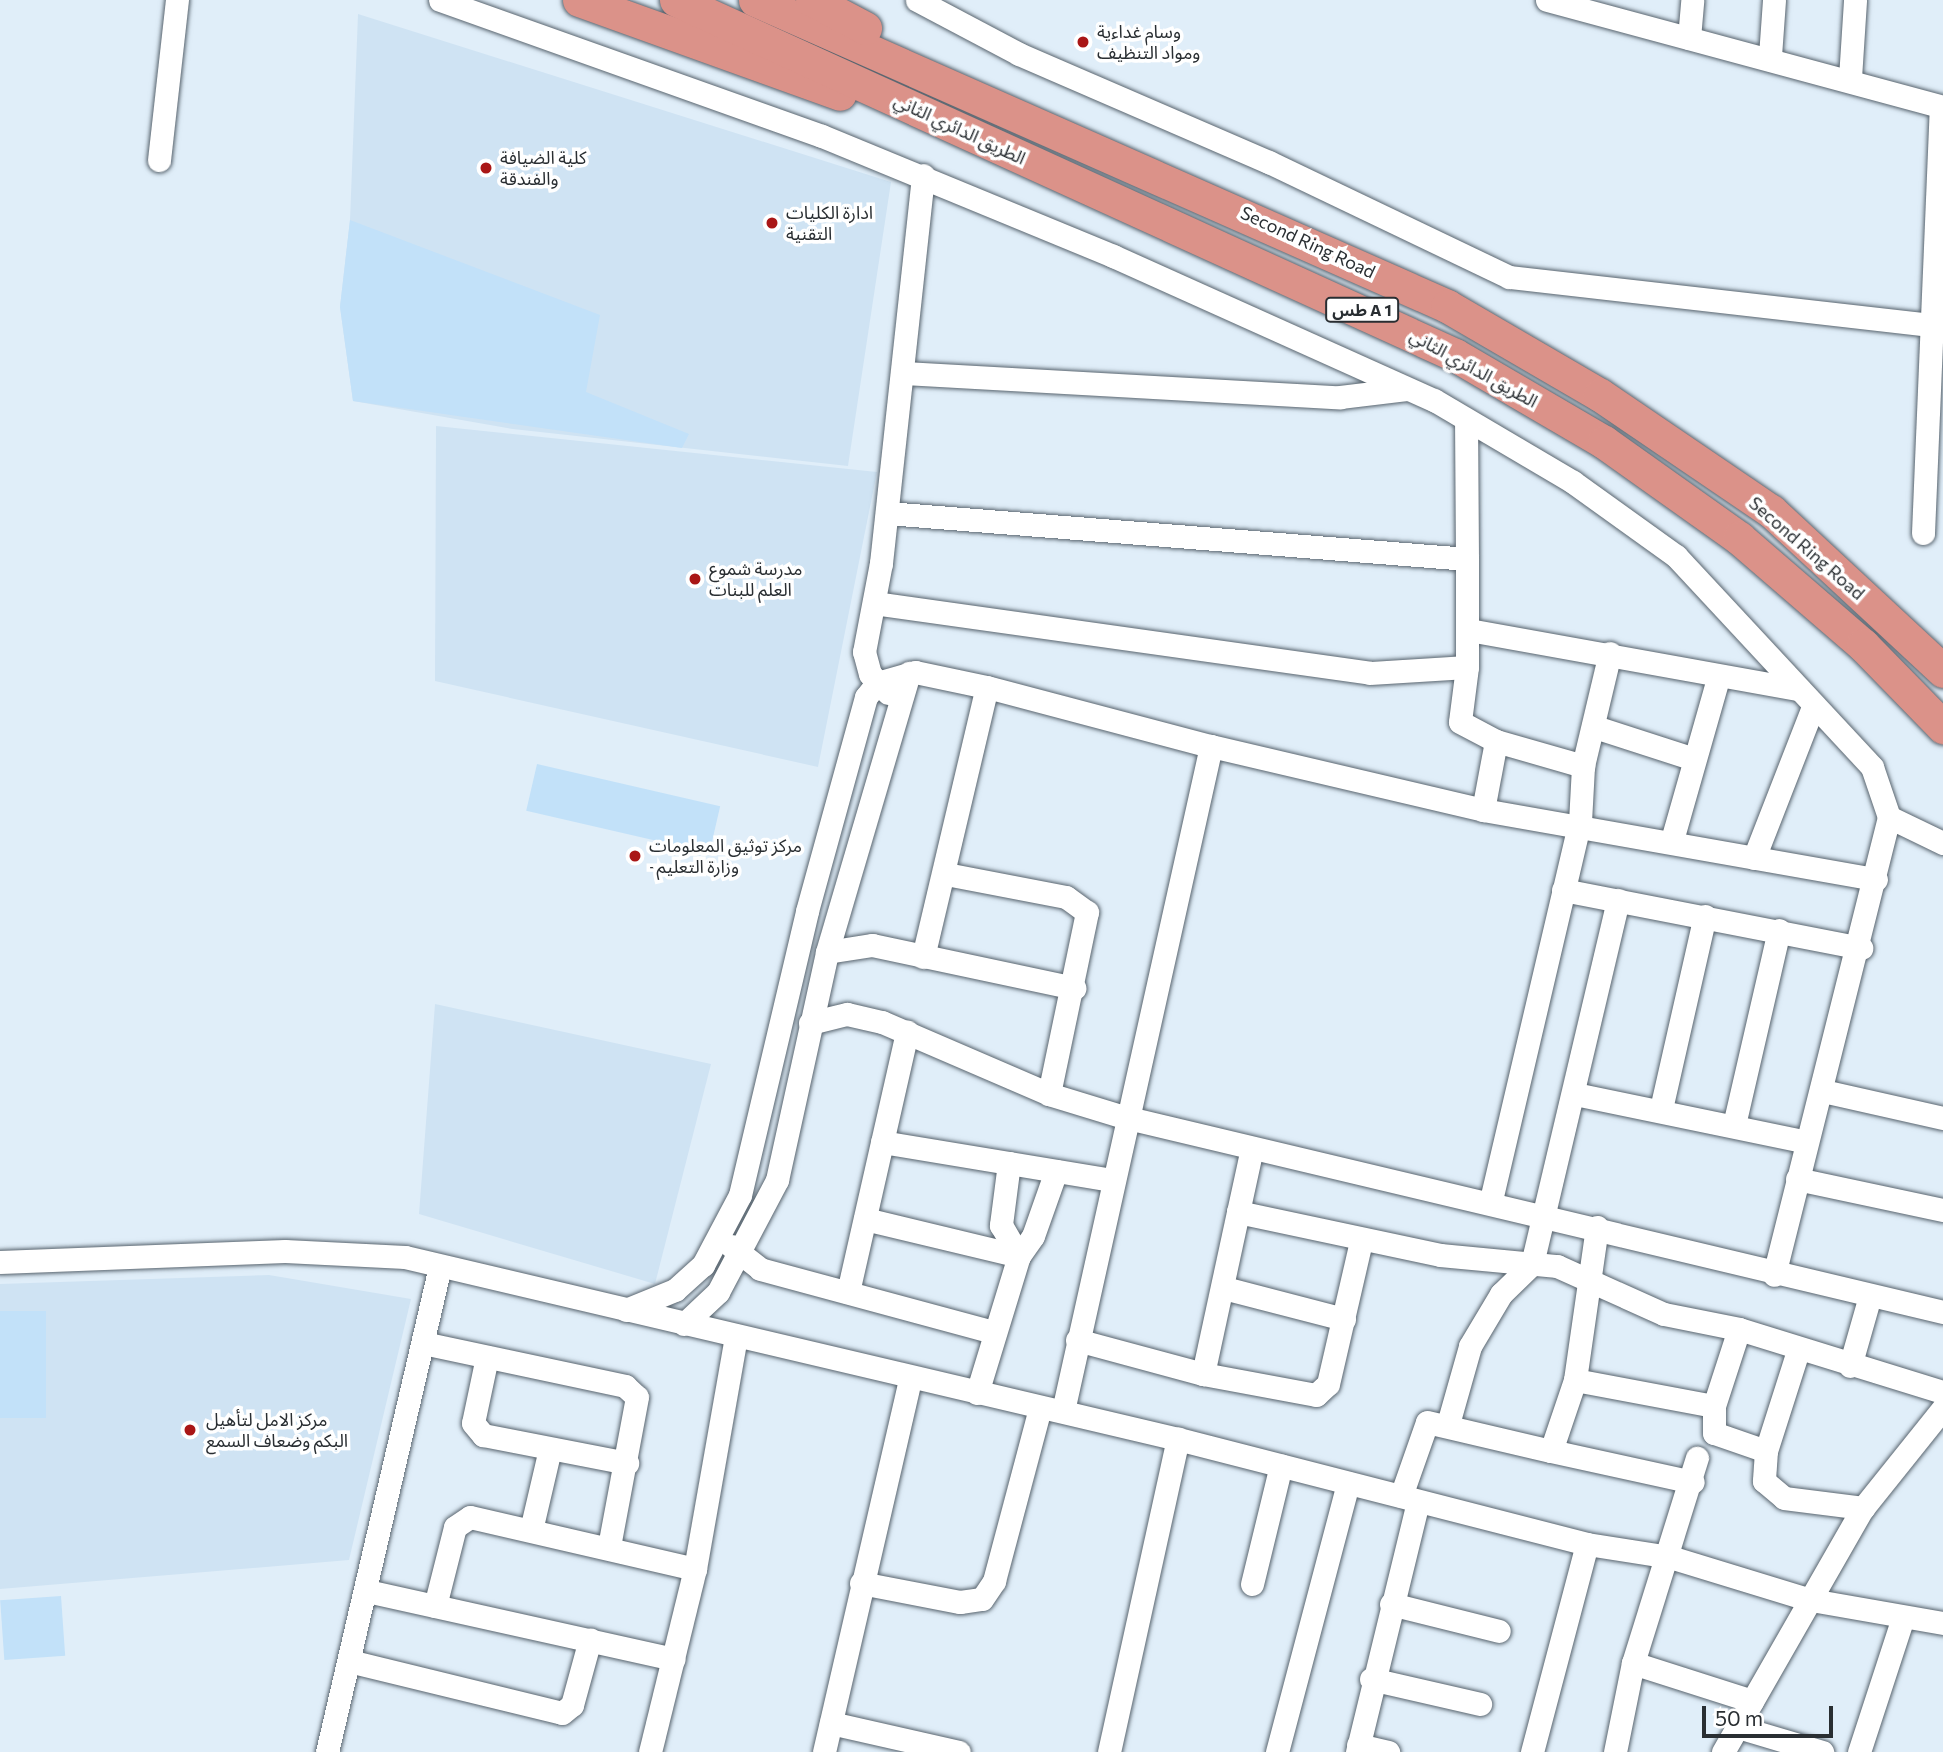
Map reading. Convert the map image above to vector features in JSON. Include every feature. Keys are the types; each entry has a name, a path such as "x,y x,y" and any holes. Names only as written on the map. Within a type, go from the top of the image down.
{"highway":[{"path":"579,0 1013,155"},
{"name":"الطريق الدائري الثاني","path":"676,0 1013,155 1396,326 1604,442 1740,538 1863,645 1943,727"},
{"name":"Second Ring Road","path":"755,0 1447,306 1600,395 1771,511 1943,671"},
{"path":"812,0 1027,118"}],"street":[{"path":"159,160 177,0"},
{"path":"440,0 923,175 1408,389 1573,482 1676,556 1756,636 1797,689 1872,767 1889,817 1861,948 1824,1091 1806,1142 1774,1275"},
{"path":"917,0 1019,54 1256,156 1509,277 1930,325"},
{"path":"1547,0 1594,7 1689,38 1770,56 1942,107 1930,325 1923,533"},
{"path":"1689,38 1692,0"},
{"path":"1770,56 1774,0"},
{"path":"1850,78 1855,0"},
{"path":"897,703 877,682 864,652 887,513 923,175"},
{"path":"904,373 1340,397 1408,389"},
{"path":"1466,420 1469,630 1460,722 1496,741 1583,766"},
{"path":"887,513 1467,559"},
{"path":"874,603 1368,673 1467,667"},
{"path":"1469,630 1610,653 1718,679 1797,689"},
{"path":"1491,1200 1580,822 1583,766 1595,727 1610,653"},
{"path":"684,1324 710,1304 739,1256 785,1155 810,1023 827,952 897,703 909,673"},
{"path":"626,1310 675,1290 723,1236 749,1169 807,911 866,697 877,682 909,673 987,687 1211,746 1483,810 1580,822 1754,858 1876,879"},
{"path":"1672,841 1718,679"},
{"path":"923,957 946,874 987,687"},
{"path":"1754,858 1813,707"},
{"path":"1595,727 1695,759"},
{"path":"1483,810 1496,741"},
{"path":"1063,1411 1124,1117 1211,746"},
{"path":"1889,817 1943,843"},
{"path":"946,874 1080,903 1088,926 1049,1094"},
{"path":"1563,890 1861,948"},
{"path":"1448,1424 1470,1346 1501,1294 1532,1264 1575,1094 1618,900"},
{"path":"1661,1110 1705,916"},
{"path":"1734,1125 1779,930"},
{"path":"827,952 872,945 1074,988"},
{"path":"810,1023 847,1014 907,1032 1049,1094 1124,1117 1491,1200 1774,1275 1943,1312"},
{"path":"848,1292 907,1032"},
{"path":"1824,1091 1943,1118"},
{"path":"1575,1094 1806,1142"},
{"path":"882,1142 1111,1180"},
{"path":"1203,1374 1224,1288 1252,1148"},
{"path":"1009,1163 1001,1225 1018,1256"},
{"path":"977,1393 1018,1256 1033,1236 1056,1171"},
{"path":"1797,1179 1943,1210"},
{"path":"1238,1212 1361,1241 1532,1264 1592,1279 1664,1314 1740,1329 1798,1351 1943,1392"},
{"path":"865,1219 1018,1256"},
{"path":"1551,1451 1575,1380 1598,1227"},
{"path":"723,1236 739,1256 760,1269 994,1332"},
{"path":"1077,1340 1203,1374 1316,1395 1328,1384 1361,1241"},
{"path":"0,1262 327,1251 440,1267 736,1336 910,1380 1063,1411 1587,1544 1670,1557 1811,1600 1943,1623"},
{"path":"327,1752 367,1591 440,1267"},
{"path":"1224,1288 1344,1319"},
{"path":"1850,1366 1870,1296"},
{"path":"1740,1329 1714,1406 1714,1433 1766,1451"},
{"path":"650,1752 695,1569 736,1336"},
{"path":"423,1343 632,1391 640,1404 609,1547"},
{"path":"1798,1351 1766,1451 1764,1480 1772,1492 1863,1508"},
{"path":"486,1357 473,1423 483,1435 627,1463"},
{"path":"824,1752 860,1583 910,1380"},
{"path":"1575,1380 1714,1406"},
{"path":"860,1583 960,1602 982,1599 994,1581 1040,1408"},
{"path":"1723,1752 1863,1508 1943,1408"},
{"path":"1388,1752 1357,1748 1371,1679 1391,1604 1421,1427 1448,1424 1551,1451 1693,1482"},
{"path":"1109,1752 1178,1439"},
{"path":"531,1530 550,1449"},
{"path":"1615,1752 1633,1663 1670,1557 1693,1482 1697,1458"},
{"path":"1252,1584 1281,1465"},
{"path":"1277,1752 1348,1483"},
{"path":"435,1606 459,1522 470,1517 695,1569"},
{"path":"1532,1752 1587,1544"},
{"path":"367,1591 674,1659"},
{"path":"1391,1604 1499,1631"},
{"path":"1859,1752 1903,1617"},
{"path":"349,1661 562,1713 572,1704 590,1639"},
{"path":"1633,1663 1752,1701"},
{"path":"1371,1679 1480,1704"},
{"path":"831,1723 959,1752"},
{"path":"1738,1727 1822,1752"}],"shaded area":[{"path":"358,14 891,182 848,466 513,429 353,401 340,307 350,220"},
{"path":"350,220 600,315 586,392 689,434 682,448 353,401 340,307"},
{"path":"436,426 877,472 818,767 435,681"},
{"path":"537,764 720,806 709,853 526,811"},
{"path":"435,1004 711,1064 655,1284 419,1214"},
{"name":"مركز الامل لتأهيل البكم وضعاف السمع","path":"269,1275 411,1299 349,1560 0,1589 0,1284"},
{"path":"0,1311 46,1311 46,1418 0,1418"},
{"path":"61,1596 65,1656 4,1660 0,1600"}],"place":[{"name":"وسام غداءية ومواد التنظيف","path":"1083,42"},
{"name":"كلية الضيافة والفندقة","path":"486,168"},
{"name":"ادارة الكليات التقنية","path":"772,223"},
{"name":"مدرسة شموع العلم للبنات","path":"695,579"},
{"name":"مركز توثيق المعلومات -وزارة التعليم","path":"635,856"},
{"name":"مركز الامل لتأهيل البكم وضعاف السمع","path":"190,1430"}]}
